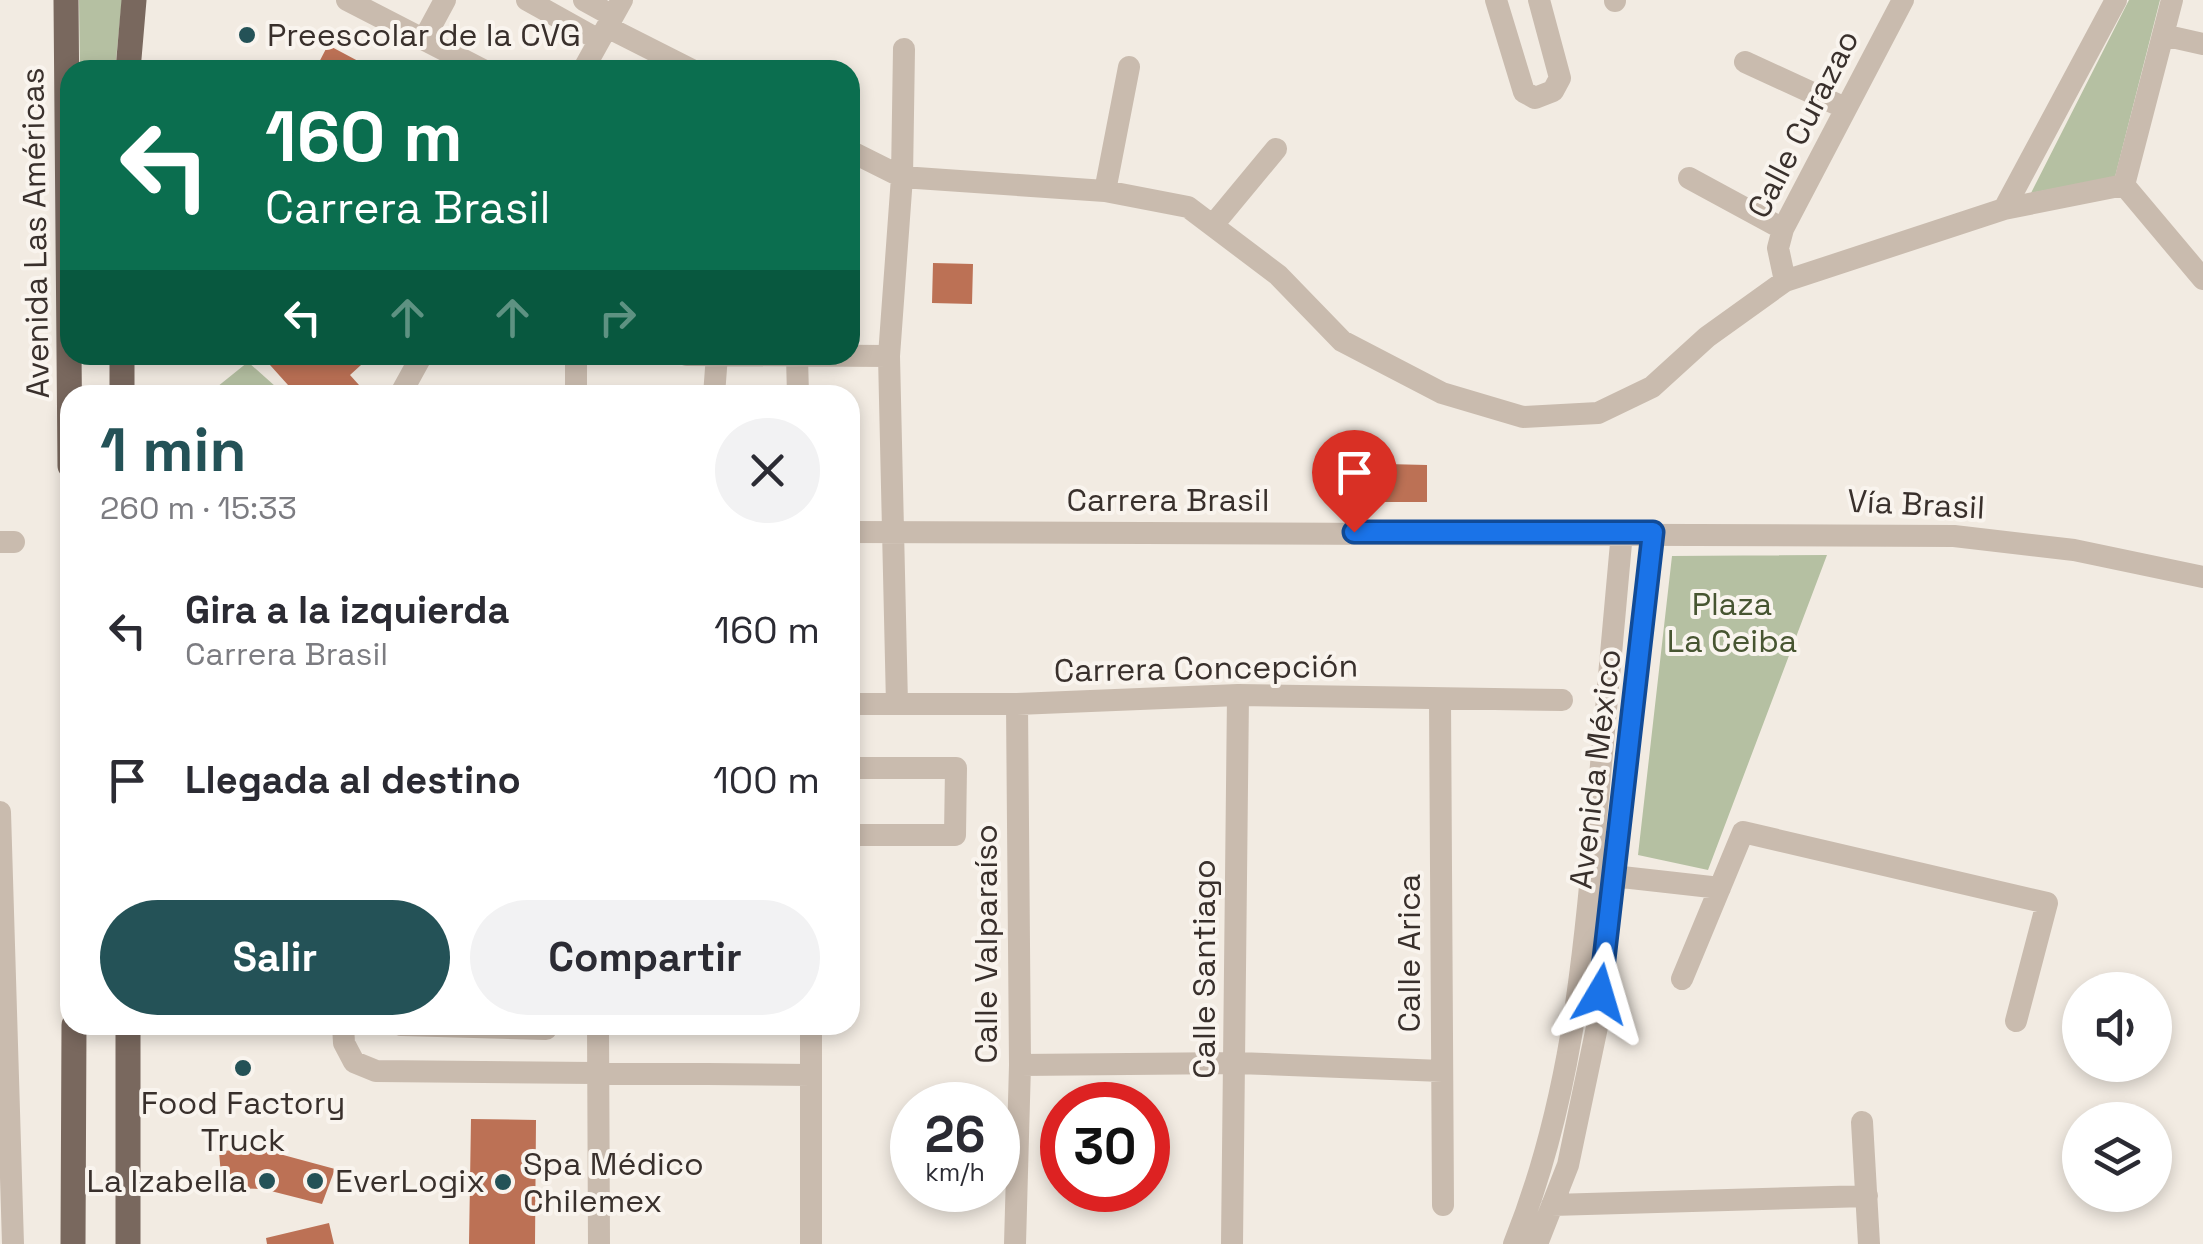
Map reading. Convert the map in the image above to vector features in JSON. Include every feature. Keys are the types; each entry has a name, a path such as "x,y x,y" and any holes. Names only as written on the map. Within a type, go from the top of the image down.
{"main road":[{"name":"Avenida Las Américas","path":"66,0 67,60"},
{"path":"129,60 134,0"},
{"path":"73,1244 74,1035"},
{"path":"128,1035 128,1244"}],"street":[{"path":"347,0 465,60"},
{"path":"424,39 444,0"},
{"path":"527,0 610,21"},
{"path":"584,0 610,21 675,60"},
{"path":"1496,0 1524,92 1535,98 1553,92 1560,78 1540,0"},
{"name":"Calle Curazao","path":"1786,281 1778,248 1783,229 1903,0"},
{"path":"2004,209 2116,0"},
{"path":"2124,185 2172,0"},
{"path":"588,60 610,21"},
{"path":"2163,35 2203,44"},
{"path":"896,704 888,356 902,177 904,48"},
{"path":"1746,62 1845,108"},
{"path":"1105,191 1129,67"},
{"path":"1213,226 1276,149"},
{"path":"860,155 902,177 1105,191 1188,206 1278,275 1342,341 1442,393 1524,417 1598,412 1652,387 1707,337 1786,281 2004,209 2124,185"},
{"path":"1689,178 1783,229"},
{"path":"2124,185 2203,279"},
{"path":"860,356 888,356"},
{"name":"Carrera Brasil","path":"860,532 1622,532"},
{"name":"Vía Brasil","path":"1622,532 1954,536 2074,550 2203,577"},
{"name":"Avenida México","path":"1514,1244 1533,1198 1568,1071 1592,874 1622,532"},
{"name":"Avenida México","path":"1537,1244 1568,1164 1597,1027 1618,876 1653,532"},
{"name":"Carrera Concepción","path":"860,704 1017,704 1238,695 1562,700"},
{"name":"Calle Santiago","path":"1232,1244 1237,1062 1238,695"},
{"name":"Calle Arica","path":"1440,700 1442,1205"},
{"name":"Calle Valparaíso","path":"1015,1244 1020,1065 1017,704"},
{"path":"860,768 956,768 955,835 860,835"},
{"path":"0,812 13,1244"},
{"path":"1682,980 1743,832 2048,903 2016,1021"},
{"path":"1592,874 1720,888"},
{"path":"344,1035 354,1062 376,1071 811,1075"},
{"path":"598,1035 600,1244"},
{"path":"811,1035 811,1244"},
{"path":"1020,1065 1237,1062 1442,1071"},
{"path":"1862,1122 1869,1244"},
{"path":"1552,1205 1867,1196"}],"green space":[{"path":"79,0 122,0 116,60 80,60"},
{"path":"2129,0 2160,0 2115,177 2031,193"},
{"path":"244,365 251,365 274,385 219,385"},
{"name":"Plaza La Ceiba","path":"1827,555 1708,870 1638,855 1672,556"}],"building":[{"path":"328,45 356,60 320,60"},
{"path":"933,263 973,264 972,304 932,303"},
{"path":"270,365 361,365 350,375 359,385 288,385"},
{"path":"1386,464 1427,465 1427,502 1385,502"},
{"name":"Spa Médico Chilemex","path":"471,1119 536,1120 535,1244 469,1244"},
{"path":"261,1149 335,1169 322,1204 263,1189 222,1188 219,1151"},
{"path":"329,1223 334,1244 267,1244 266,1238"}],"place":[{"name":"Preescolar de la CVG","path":"247,35"},
{"name":"Food Factory Truck","path":"243,1068"},
{"name":"La Izabella","path":"267,1181"},
{"name":"EverLogix","path":"315,1181"},
{"name":"Spa Médico Chilemex","path":"503,1182"}],"route":[{"path":"1354,532 1653,532 1618,876 1600,994"}]}
